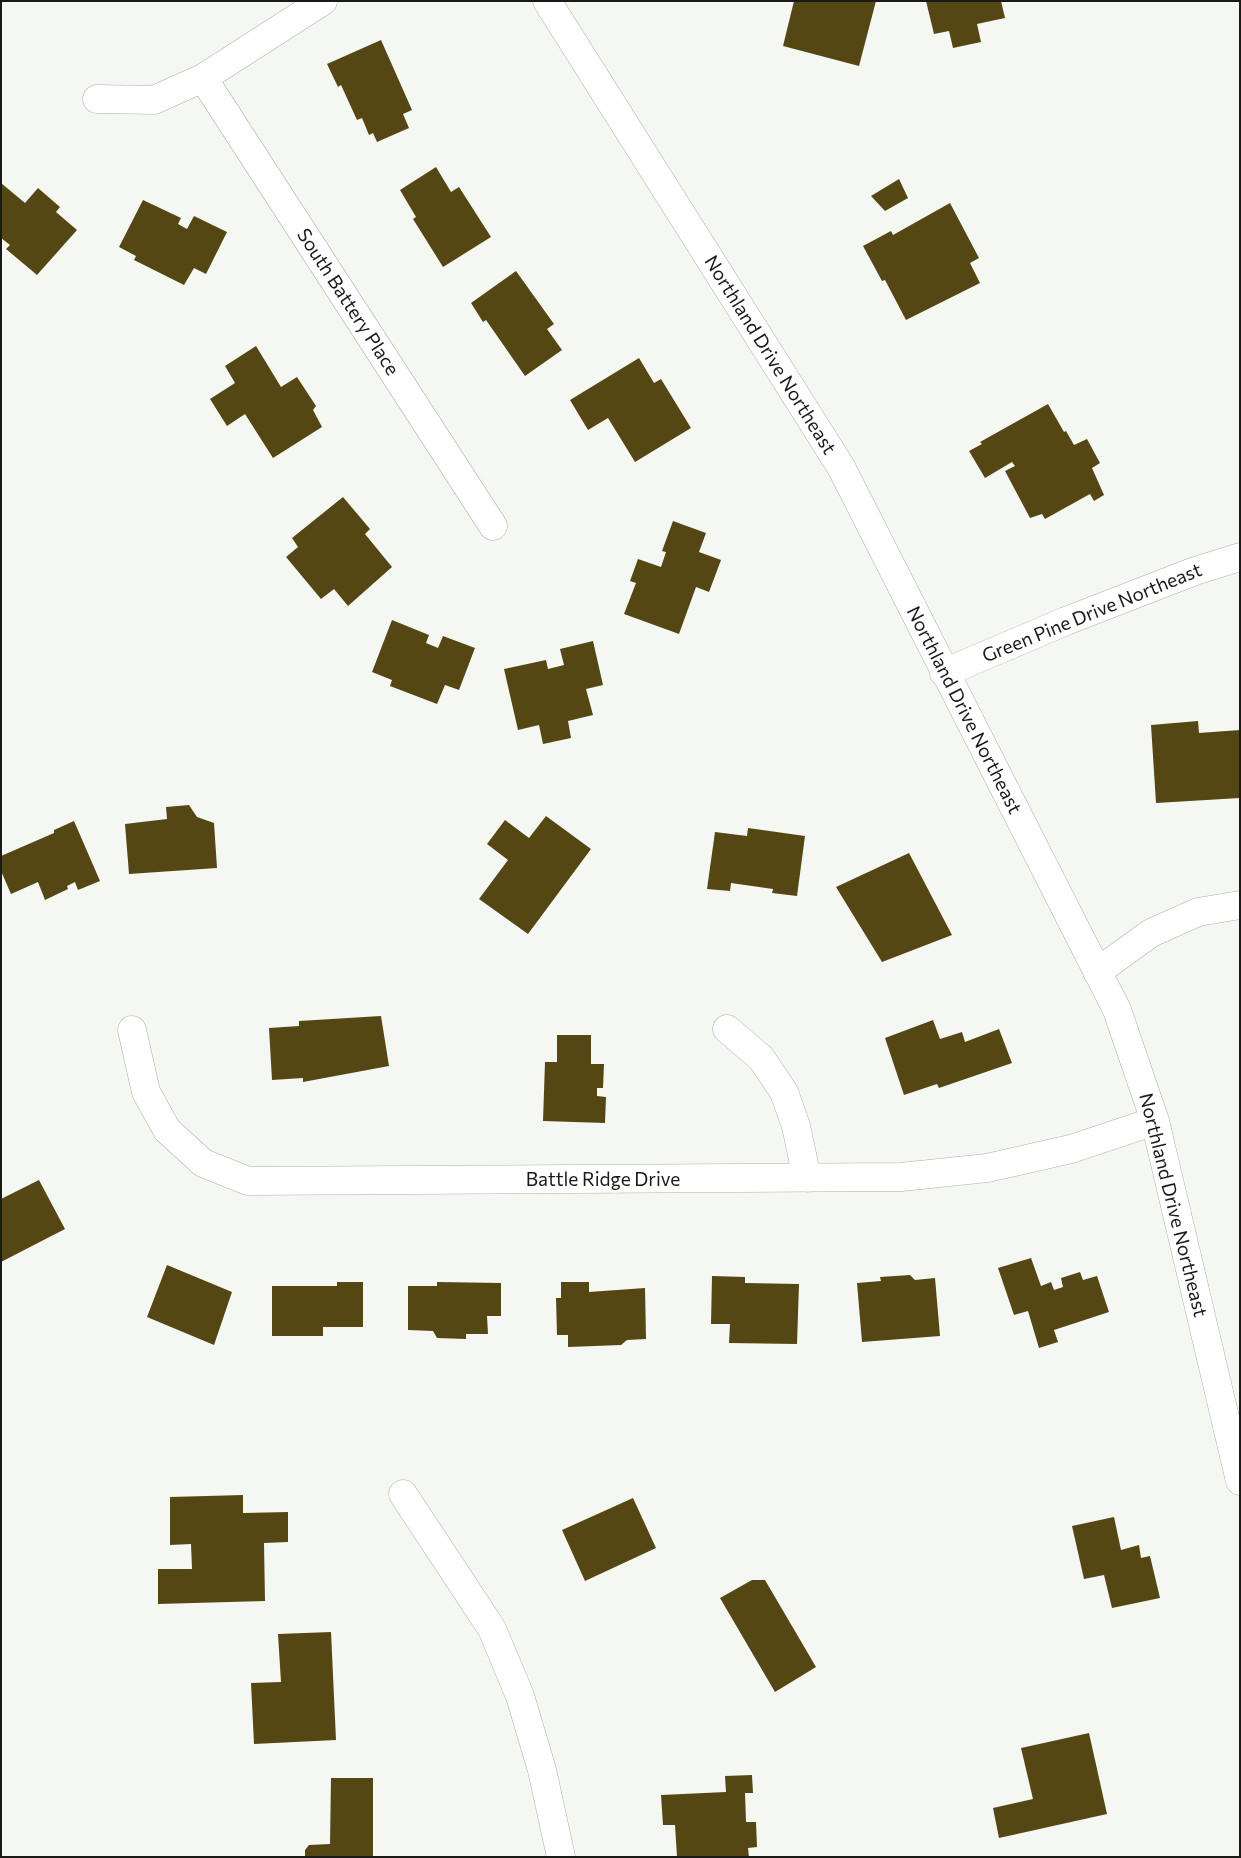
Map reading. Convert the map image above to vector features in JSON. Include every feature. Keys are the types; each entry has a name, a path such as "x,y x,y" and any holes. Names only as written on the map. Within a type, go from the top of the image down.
{"street":[{"path":"97,100 154,100 203,78 323,1"},
{"name":"Northland Drive Northeast","path":"547,1 841,467 944,673 1117,1010 1155,1121 1240,1481"},
{"name":"South Battery Place","path":"203,78 493,526"},
{"name":"Green Pine Drive Northeast","path":"944,673 1066,621 1240,556"},
{"path":"1097,972 1151,933 1198,912 1240,905"},
{"path":"727,1029 761,1058 784,1092 796,1126 806,1178"},
{"name":"Battle Ridge Drive","path":"132,1030 146,1092 167,1130 203,1163 248,1181 902,1177 987,1168 1071,1149 1155,1121"},
{"path":"403,1494 492,1629 520,1696 542,1770 561,1857"}],"building":[{"path":"794,1 876,1 859,66 783,46"},
{"path":"926,1 1001,1 1005,18 977,24 981,42 953,48 949,31 934,34"},
{"path":"381,40 412,110 403,114 409,128 377,142 373,133 369,135 362,118 357,120 341,85 338,87 327,64"},
{"path":"436,167 451,192 459,187 491,237 443,267 413,219 416,217 400,190"},
{"path":"899,179 908,198 885,211 871,196"},
{"path":"1,183 25,203 38,188 60,207 56,212 77,230 37,275 6,249 10,245 1,238"},
{"path":"143,200 181,218 178,224 187,229 194,216 227,232 206,274 194,268 184,285 134,260 136,256 119,247"},
{"path":"950,203 979,258 970,263 980,283 906,320 885,280 882,281 863,246 891,231 893,235"},
{"path":"516,271 554,324 547,329 562,350 525,376 486,320 483,322 471,303"},
{"path":"256,346 281,387 297,377 316,406 313,410 322,427 273,458 245,414 227,426 210,399 235,383 225,366"},
{"path":"639,358 654,383 661,379 691,428 635,462 608,418 588,430 570,400"},
{"path":"1048,404 1074,445 1087,439 1100,463 1092,468 1104,495 1094,501 1090,494 1045,519 1042,514 1030,518 1005,471 1015,466 1012,462 985,478 969,451 982,444 980,442"},
{"path":"343,497 370,529 365,534 392,567 348,606 334,589 321,599 286,557 298,547 292,538"},
{"path":"673,521 706,533 699,552 721,560 709,592 696,587 679,634 624,614 636,583 630,581 638,559 661,567 666,552 662,551"},
{"path":"392,620 429,635 426,643 438,648 443,636 475,648 459,690 445,685 437,704 390,686 392,680 372,672"},
{"path":"593,641 603,685 586,689 593,715 568,721 571,738 543,744 539,725 518,730 504,669 546,660 548,669 564,665 560,649"},
{"path":"1198,721 1199,733 1240,730 1240,798 1156,803 1151,725"},
{"path":"189,805 197,817 214,823 217,868 129,874 125,824 167,819 166,807"},
{"path":"546,816 591,849 528,934 479,899 508,860 487,844 505,820 529,838"},
{"path":"74,821 100,881 78,890 75,882 67,886 68,889 45,900 38,882 11,894 1,871 1,856 54,833 54,830"},
{"path":"748,828 805,836 797,896 772,893 773,889 731,883 730,891 707,889 715,832 747,836"},
{"path":"909,853 952,935 882,962 836,887"},
{"path":"381,1016 389,1066 303,1082 303,1078 272,1080 269,1028 299,1026 299,1021"},
{"path":"933,1020 940,1039 962,1032 965,1042 999,1029 1012,1063 939,1088 937,1084 904,1095 885,1038"},
{"path":"557,1035 591,1035 591,1064 604,1064 603,1088 597,1088 597,1096 606,1097 605,1123 543,1121 545,1062 557,1062"},
{"path":"39,1180 65,1229 1,1262 1,1199"},
{"path":"1031,1258 1041,1286 1051,1282 1054,1290 1063,1287 1061,1278 1080,1272 1083,1280 1097,1276 1109,1312 1054,1330 1058,1342 1039,1348 1028,1311 1014,1315 998,1268"},
{"path":"167,1265 232,1292 214,1345 147,1317"},
{"path":"910,1275 915,1280 935,1278 940,1336 862,1342 857,1283 881,1281 880,1277"},
{"path":"712,1276 745,1277 745,1283 799,1284 797,1344 729,1343 730,1324 711,1324"},
{"path":"337,1282 363,1282 363,1327 323,1327 323,1336 272,1336 272,1286 337,1286"},
{"path":"437,1282 501,1283 501,1316 487,1316 488,1334 466,1334 466,1339 437,1338 433,1331 408,1330 408,1286 437,1286"},
{"path":"561,1282 589,1282 589,1292 645,1288 646,1339 627,1340 621,1345 568,1347 568,1335 557,1335 556,1298 561,1298"},
{"path":"243,1495 243,1513 288,1512 288,1542 264,1543 265,1601 158,1604 158,1569 192,1569 191,1544 170,1545 170,1497"},
{"path":"633,1498 656,1548 585,1581 562,1530"},
{"path":"1114,1517 1121,1550 1139,1545 1141,1558 1150,1556 1160,1598 1112,1608 1104,1575 1084,1579 1072,1526"},
{"path":"752,1580 765,1580 816,1667 775,1692 720,1598"},
{"path":"331,1632 336,1740 254,1744 251,1683 281,1682 278,1634"},
{"path":"1089,1733 1107,1814 999,1838 993,1808 1033,1799 1021,1748"},
{"path":"752,1775 753,1793 745,1793 746,1822 756,1822 757,1847 748,1848 749,1857 677,1857 675,1825 663,1825 661,1795 726,1792 725,1776"},
{"path":"331,1778 373,1778 373,1857 305,1857 305,1850 309,1845 330,1844"}]}
